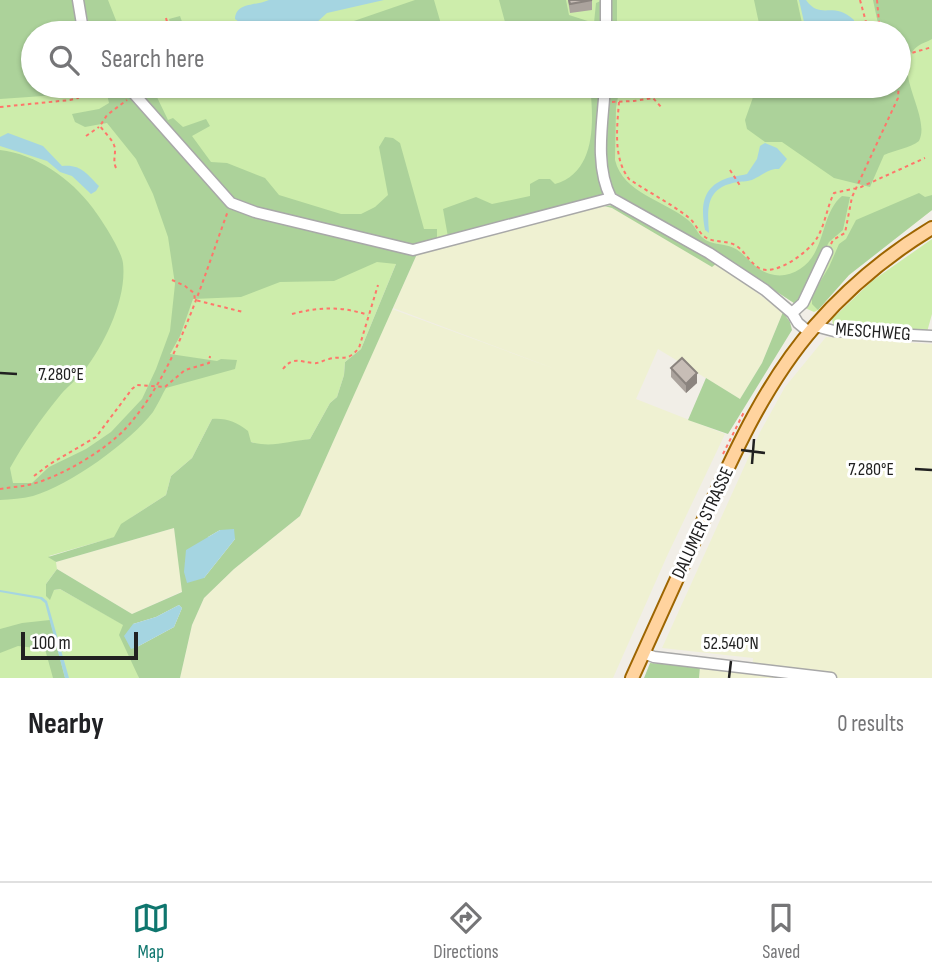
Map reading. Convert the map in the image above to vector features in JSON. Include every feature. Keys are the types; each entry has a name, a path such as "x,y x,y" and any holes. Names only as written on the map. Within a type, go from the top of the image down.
{"main road":[{"name":"DALUMER STRASSE","path":"632,678 747,428 776,379 812,329 860,281 932,228"}],"street":[{"path":"78,0 82,21"},
{"path":"606,0 606,21"},
{"path":"138,98 230,203 255,212 413,250 611,198"},
{"path":"604,98 601,169 604,186 611,198 709,253 765,290 792,313 798,323 812,329"},
{"path":"792,313 803,303 827,252"},
{"name":"MESCHWEG","path":"812,329 932,336"},
{"path":"643,653 654,657 831,678"}],"path":[{"path":"860,0 866,21"},
{"path":"877,0 879,21"},
{"path":"911,53 932,47"},
{"path":"0,107 78,98"},
{"path":"86,136 130,98"},
{"path":"604,102 653,98 662,108"},
{"path":"827,252 833,240 845,233 849,209 857,188 898,98"},
{"path":"619,102 618,158 629,179 687,216 701,235 711,240 733,244 744,251 759,268 771,270 783,267 811,246 818,237 834,193 857,188 925,158"},
{"path":"100,126 113,143 113,165 116,168"},
{"path":"730,170 741,187"},
{"path":"0,489 30,484 79,463 125,429 144,406 182,336 230,203"},
{"path":"172,280 185,285 194,293 195,300"},
{"path":"283,369 300,359 316,364 331,358 346,359 353,355 359,348 378,285"},
{"path":"195,300 243,312"},
{"path":"292,314 312,309 341,308 369,315"},
{"path":"34,476 96,437 132,388 137,385 165,387 185,370 209,363 210,356"}],"green space":[{"path":"0,0 932,0 932,210 849,275 818,310 814,312 794,303 718,253 615,193 448,237 396,264 361,349 345,362 337,397 330,403 310,439 264,446 240,437 212,419 192,458 171,476 166,495 132,517 115,537 49,556 56,562 57,569 46,584 124,625 139,678 0,678"},
{"path":"0,0 108,0 116,21 21,21 21,98 0,99"},
{"path":"415,0 434,0 440,21 354,21"},
{"path":"499,0 566,0 569,15 588,21 505,21"},
{"path":"617,0 617,21 594,21 596,3"},
{"path":"754,0 797,0 802,21 758,21"},
{"path":"873,0 932,0 932,39 918,46 911,54 911,21 877,21"},
{"path":"180,16 182,21 170,21"},
{"path":"911,86 921,130 919,141 884,155 870,187 834,178 782,142 765,142 747,129 745,120 753,98 911,98"},
{"path":"108,98 157,98 168,120 173,118 183,127 206,119 210,126 192,136 211,162 227,163 265,178 279,195 341,214 361,214 375,207 388,195 379,147 385,137 393,138 400,143 424,229 437,229 437,240 417,254 300,516 234,569 204,598 192,625 180,678 139,678 119,635 123,625 60,589 54,590 50,600 46,596 46,584 57,569 132,614 182,592 174,528 56,562 48,557 114,537 121,524 166,495 171,476 192,458 212,419 235,423 248,431 251,442 258,444 310,439 330,403 337,397 345,362 361,349 396,264 377,262 334,281 280,282 241,297 193,299 180,336 170,354 217,361 237,360 235,369 166,388 143,424 98,461 48,490 29,497 0,500 0,150 39,162 74,187 105,226 123,263 122,291 107,334 84,371 61,394 21,450 10,468 13,483 32,483 49,467 86,449 111,432 142,399 170,331 175,284 168,237 153,194 136,159 107,123 85,127 75,122 72,114 99,109 109,103","holes":["220,530 235,539 204,578 208,537","179,605 182,608 174,627 137,647 133,624 156,617"]},
{"path":"591,98 603,98 606,195 448,237 443,209 476,197 492,204 530,196 530,184 539,179 550,179 555,184 568,178 578,169 585,157 592,115"},
{"path":"607,98 618,98 615,160 627,181 679,213 706,240 736,249 770,274 789,274 808,262 819,244 830,213 842,196 850,197 843,230 829,242 797,302 794,303 718,253 615,193 607,174 605,153"},
{"path":"919,193 925,197 932,195 932,210 849,275 818,310 812,304 812,295 839,244 846,239 856,220"},
{"path":"614,205 717,263 712,267 612,208 604,206"},
{"path":"604,206 717,263 783,312 762,363 740,399 658,349 636,399 725,434 613,678 180,678 192,625 204,598 234,569 300,516 392,309 558,370 393,308 417,254"},
{"path":"932,239 932,314 927,332 833,325 832,319 872,281"},
{"path":"783,312 792,330 728,434 688,420 706,378 740,399 762,363"},
{"path":"826,337 932,344 932,678 699,678 700,667 752,673 753,658 662,648 760,432 785,387"},
{"path":"174,528 183,591 132,614 57,569 56,562"},
{"path":"50,620 65,678 53,678 45,649 18,646 0,653 0,629"},
{"path":"650,663 700,667 699,678 644,678"}],"water":[{"path":"269,0 384,0 327,13 318,21 238,21 235,19 236,14 243,7"},
{"path":"799,0 806,0 817,9 839,11 854,20 854,21 804,21"},
{"path":"8,133 43,146 62,166 83,171 99,186 96,191 91,194 72,176 60,172 47,161 0,146 0,137"},
{"path":"765,143 777,148 787,159 779,169 750,181 727,185 714,193 708,215 709,233 705,230 703,214 707,194 725,179 747,174 757,159 760,146"},
{"path":"234,529 235,539 204,578 187,583 184,572 186,550 220,530"},
{"path":"0,590 42,597 47,601 69,678 65,678 45,603 40,599"},
{"path":"179,605 182,608 174,627 131,649 124,636 133,624 156,617"}],"building":[{"path":"569,0 592,0 570,4"},
{"path":"682,358 697,373 686,384 671,368"}]}
